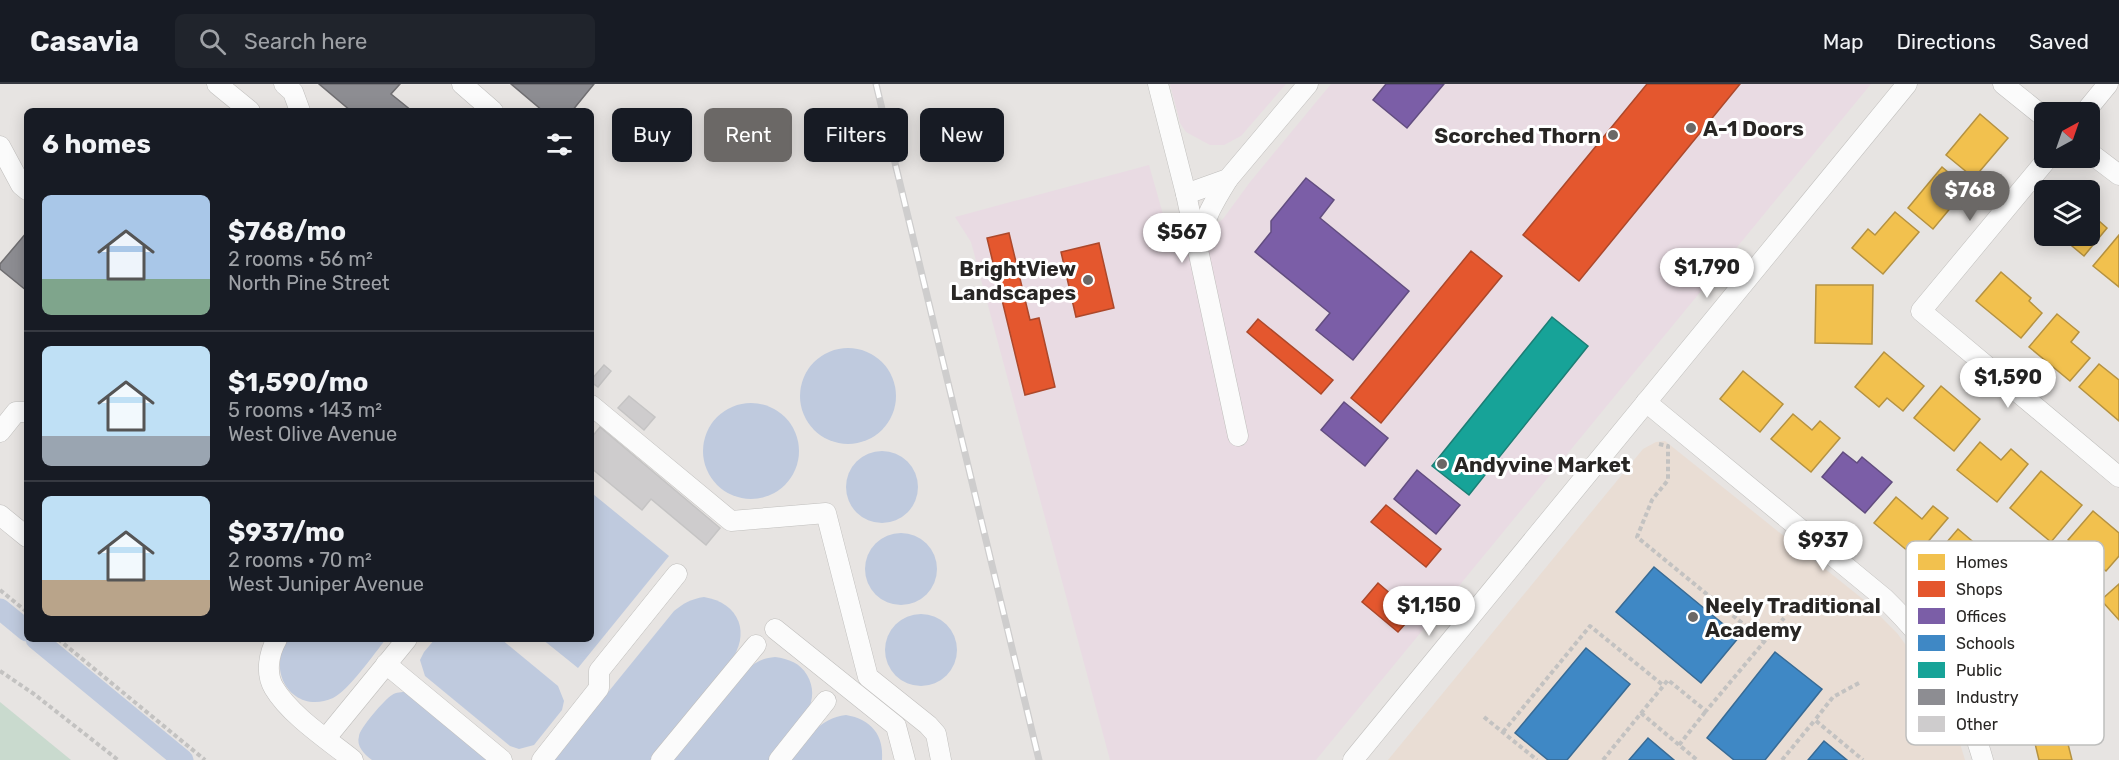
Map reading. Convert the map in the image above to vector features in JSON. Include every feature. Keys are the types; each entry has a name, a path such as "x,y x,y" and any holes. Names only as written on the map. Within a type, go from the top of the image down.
{"street":[{"path":"217,84 246,108"},
{"path":"284,84 294,92 299,108"},
{"path":"462,84 490,108"},
{"path":"1158,84 1186,194 1238,436"},
{"path":"1199,253 1202,229 1209,211 1228,179 1308,84"},
{"path":"1353,760 1907,84"},
{"path":"2003,84 2034,109"},
{"path":"2093,102 2108,84"},
{"path":"0,146 24,188"},
{"path":"2100,161 2119,175"},
{"path":"2040,168 1921,311 2119,477"},
{"path":"1186,194 1228,179"},
{"path":"1646,402 1884,598 1906,620"},
{"path":"594,407 731,521 826,513 868,677 936,734 941,760"},
{"path":"0,432 16,412 24,412"},
{"path":"0,515 24,535"},
{"path":"542,760 600,688 599,671 677,574"},
{"path":"775,629 896,726 901,757"},
{"path":"275,642 268,660 272,687 293,710 353,760"},
{"path":"326,738 404,642"},
{"path":"661,760 756,645"},
{"path":"386,664 502,760"},
{"path":"779,760 826,701"},
{"path":"1978,745 1983,760"}],"path":[{"path":"1659,444 1668,446 1668,480 1652,500 1637,537 1764,641"},
{"path":"0,590 24,610"},
{"path":"1679,745 1784,618"},
{"path":"1503,732 1590,626 1664,686"},
{"path":"62,642 205,760"},
{"path":"0,671 34,694 118,760"},
{"path":"1603,760 1668,680 1706,711"},
{"path":"1782,760 1833,697 1858,683"},
{"path":"1641,713 1697,760"},
{"path":"1484,717 1537,760"},
{"path":"1815,720 1863,760"}],"shaded area":[{"path":"1170,84 1286,84 1241,136 1224,145 1210,145 1186,132 1180,123"},
{"path":"1331,84 1871,84 1316,760 1110,760 971,242 955,217 1149,165 1174,253 1223,219 1250,182"},
{"name":"Neely Traditional Academy","path":"1665,441 1864,600 1897,633 1906,645 1906,745 1960,745 1965,760 1388,760 1643,449 1656,442"}],"green space":[{"path":"0,702 71,760 0,760"}],"water":[{"path":"848,348 866,352 882,362 892,378 896,396 892,414 882,430 866,440 848,444 830,440 814,430 804,414 800,396 804,378 814,362 830,352"},
{"path":"751,403 769,407 785,417 795,433 799,451 795,469 785,485 769,495 751,499 733,495 717,485 707,469 703,451 707,433 717,417 733,407"},
{"path":"889,451 908,461 916,473 918,487 916,501 908,513 896,521 875,523 856,513 848,501 846,480 856,461 868,453"},
{"path":"594,495 669,556 578,668 546,642 594,642"},
{"path":"908,533 927,543 935,555 937,569 935,583 927,595 915,603 894,605 875,595 867,583 865,562 875,543 887,535"},
{"path":"704,597 716,600 734,613 738,621 740,641 730,662 650,760 553,760 674,611 688,602"},
{"path":"928,614 947,624 955,636 957,650 955,664 947,676 935,684 914,686 895,676 887,664 885,643 895,624 907,616"},
{"path":"287,642 384,642 346,688 333,698 319,702 306,701 295,696 287,687 280,664 282,651"},
{"path":"432,642 505,642 558,686 564,701 562,710 534,745 519,749 510,746 425,676 420,660"},
{"path":"775,657 794,662 801,667 812,687 812,699 802,721 770,760 673,760 746,671 759,661"},
{"path":"406,692 492,760 372,760 369,758 360,746 358,740 360,732 389,698 395,693"},
{"path":"846,715 862,720 874,730 881,743 882,760 790,760 821,725 828,720"}],"building: Homes":[{"path":"1980,114 2008,138 1974,178 1946,155"},
{"path":"1942,167 1967,188 1933,229 1908,208"},
{"path":"1895,212 1919,232 1883,274 1852,248 1868,229 1875,235"},
{"path":"2100,222 2107,228 2100,237"},
{"path":"2119,235 2119,287 2093,266"},
{"path":"2072,246 2092,246 2084,256"},
{"path":"2001,272 2031,298 2029,301 2042,313 2021,338 1976,301"},
{"path":"1816,285 1873,285 1872,344 1815,343"},
{"path":"2057,314 2079,332 2071,342 2090,358 2070,381 2029,347"},
{"path":"1884,352 1924,386 1903,411 1887,398 1879,407 1855,387"},
{"path":"2099,364 2119,380 2119,421 2079,387"},
{"path":"1743,371 1783,404 1760,432 1720,399"},
{"path":"1941,386 1980,419 1954,451 1914,418"},
{"path":"1793,414 1812,430 1820,421 1840,438 1811,472 1771,439"},
{"path":"1980,442 2001,460 2011,449 2028,464 1997,502 1957,470"},
{"path":"2041,471 2082,505 2052,541 2010,508"},
{"path":"1896,497 1922,519 1933,506 1948,518 1929,541 1906,541 1906,550 1874,523"},
{"path":"2093,511 2119,533 2119,556 2106,571 2104,569 2104,541 2068,540"},
{"path":"1958,529 1972,541 1948,541"},
{"path":"2119,584 2119,620 2104,603 2104,597"},
{"path":"2035,745 2068,745 2072,760 2039,760"}],"building: Shops":[{"path":"1647,84 1740,84 1579,281 1523,235"},
{"path":"1009,233 1030,320 1039,318 1055,387 1025,395 987,238"},
{"name":"BrightView Landscapes","path":"1099,243 1114,308 1076,317 1061,252"},
{"path":"1471,251 1502,276 1381,423 1351,398"},
{"path":"1258,319 1333,380 1321,394 1247,332"},
{"path":"1386,505 1441,549 1426,567 1371,522"},
{"path":"1378,583 1414,614 1398,632 1362,602"}],"building: Offices":[{"path":"1386,84 1444,84 1407,128 1373,100"},
{"path":"1306,178 1334,200 1320,218 1409,291 1353,360 1316,330 1330,313 1255,252 1271,232 1271,221"},
{"path":"1344,402 1388,438 1365,466 1321,430"},
{"path":"1843,452 1857,463 1862,457 1892,482 1865,513 1822,477"},
{"path":"1417,470 1460,505 1436,534 1394,499"}],"building: Schools":[{"path":"1654,567 1739,637 1701,683 1616,612"},
{"path":"1586,648 1630,684 1567,760 1548,760 1515,733"},
{"path":"1775,652 1822,689 1765,760 1734,760 1707,738"},
{"path":"1648,738 1674,760 1629,760"},
{"path":"1824,741 1847,760 1808,760"}],"building: Public":[{"path":"1552,317 1588,346 1469,495 1432,466"}],"building: Industry":[{"path":"319,84 400,84 391,94 408,108 347,108"},
{"path":"511,84 594,84 574,108 539,108"},
{"path":"24,236 24,289 0,269 0,264"}],"building: Other":[{"path":"604,365 611,371 598,387 594,384 594,377"},
{"path":"629,396 655,417 644,430 618,408"},
{"path":"600,427 720,528 706,545 651,499 642,510 594,470 594,434"}],"waterway":[{"path":"0,609 24,629"},
{"path":"40,642 183,760"}],"railway":[{"path":"876,84 1039,760"}],"place":[{"name":"A-1 Doors","path":"1691,128"},
{"name":"Scorched Thorn","path":"1613,135"},
{"name":"BrightView Landscapes","path":"1088,280"},
{"name":"Andyvine Market","path":"1442,464"},
{"name":"Neely Traditional Academy","path":"1693,617"}]}
